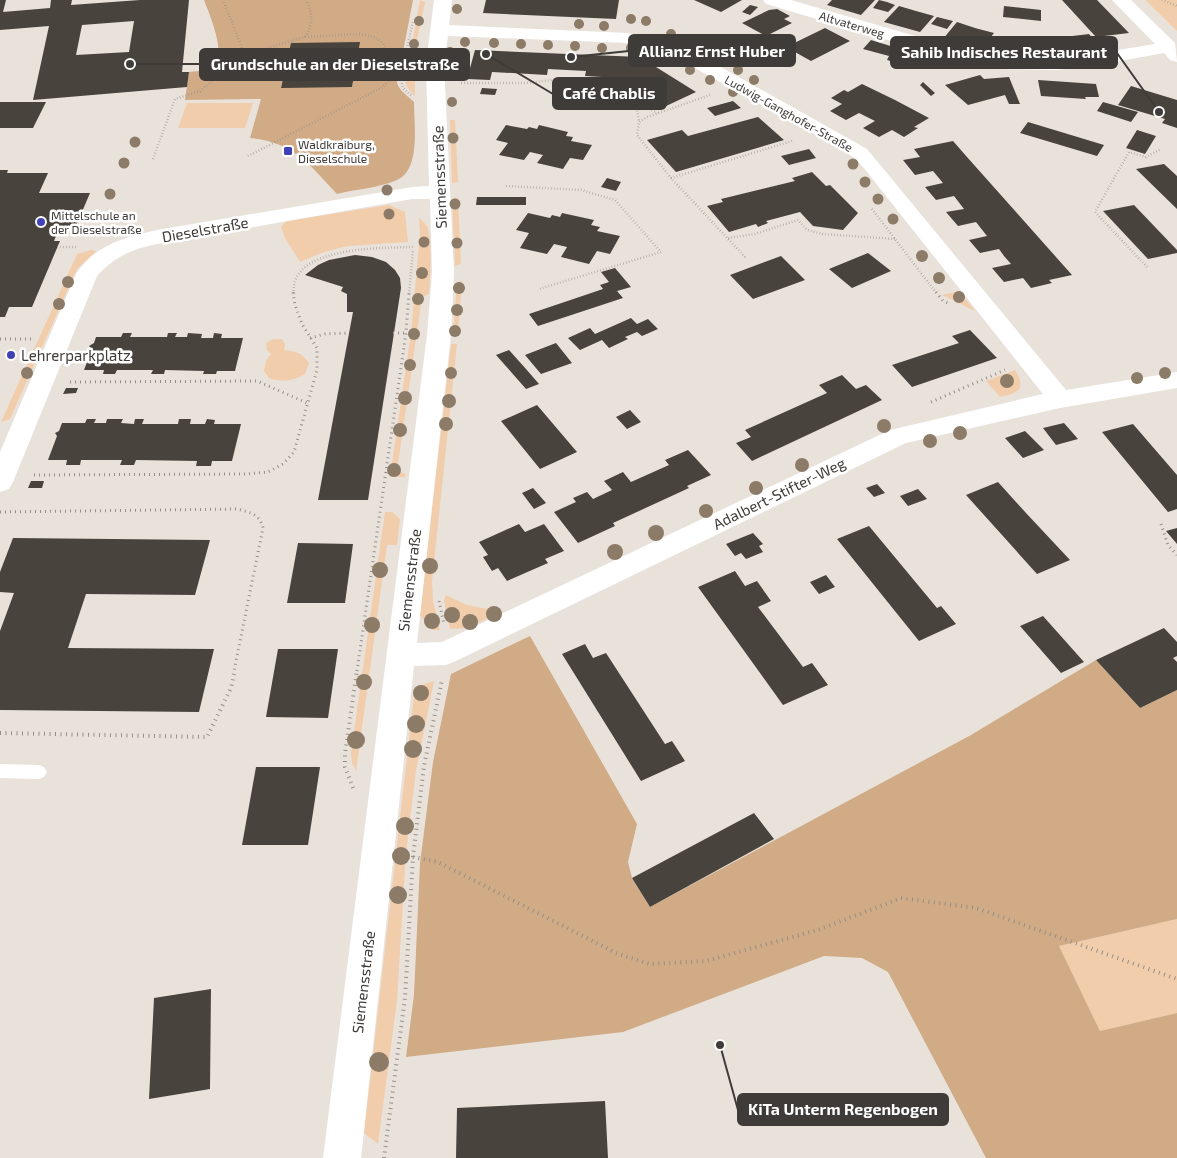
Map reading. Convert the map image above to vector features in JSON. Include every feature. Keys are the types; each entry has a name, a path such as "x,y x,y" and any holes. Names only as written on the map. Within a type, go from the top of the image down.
{"street":[{"name":"Siemensstraße","path":"342,1158 439,335 443,272 435,64 443,0"},
{"name":"Altvaterweg","path":"772,0 949,52 998,63 1056,64 1173,51"},
{"path":"1121,0 1173,51"},
{"name":"Ludwig-Ganghofer-Straße","path":"438,30 646,40 669,47 845,143 860,153 1060,399"},
{"name":"Dieselstraße","path":"2,478 11,431 43,382 87,274 102,257 117,248 133,242 412,193 439,192"},
{"name":"Adalbert-Stifter-Weg","path":"400,654 428,655 446,653 899,436 1060,399 1177,380"}],"lane":[{"path":"0,771 39,772"}],"path":[{"path":"223,0 245,55"},
{"path":"304,37 309,32 312,22 306,0"},
{"path":"1162,0 1177,6"},
{"path":"153,159 175,100 200,91 245,55 304,37 359,34 375,37 383,43 389,60"},
{"path":"356,60 412,61"},
{"path":"248,156 383,87 390,78 397,61"},
{"path":"457,82 517,84 560,79 586,80 618,89 657,113"},
{"path":"639,122 657,113 716,94 707,89"},
{"path":"639,102 637,109 639,122 637,135 671,178 746,258"},
{"path":"671,178 794,141"},
{"path":"1147,267 1094,212 1129,152 1146,157 1161,149"},
{"path":"506,186 581,190 614,200 661,252 539,289"},
{"path":"868,203 943,301 958,307"},
{"path":"727,238 755,234 798,220 807,230 823,234 896,239 926,232"},
{"path":"354,794 346,767 345,754 406,333 414,240"},
{"path":"2,478 247,474 268,472 283,464 294,452 317,370 317,348 302,324 295,306 294,288 297,278 307,264 323,258 365,248 413,247"},
{"path":"310,338 325,334 349,333"},
{"path":"393,333 406,333"},
{"path":"0,339 34,339"},
{"path":"931,402 985,378 1030,362"},
{"path":"43,382 257,381 307,404"},
{"path":"0,512 237,509 258,516 262,521 263,528 231,688 207,737 0,733"},
{"path":"1161,524 1168,545 1177,555"},
{"path":"413,858 438,862 616,953 649,964 706,961 818,930 901,898 976,908 1177,979"}],"shaded area":[{"path":"204,0 413,0 403,52 357,54 292,43 281,87 352,87 355,66 377,66 398,70 398,85 402,92 414,102 415,134 413,157 405,175 383,185 337,194 308,164 289,149 265,140 250,138 261,99 185,100 189,72 218,69 218,43"},
{"path":"420,0 425,2 414,54 410,54"},
{"path":"1145,0 1177,0 1177,31"},
{"path":"627,44 645,47 678,57 666,63 643,53 626,52"},
{"path":"406,68 415,69 415,96 406,83"},
{"path":"187,103 253,103 245,128 178,128"},
{"path":"450,120 455,120 458,182 452,183"},
{"path":"452,198 458,198 461,264 455,266"},
{"path":"389,205 405,212 408,242 348,246 324,252 300,262 285,238 281,227 286,221"},
{"path":"419,217 427,226 429,232 431,259 429,294 422,297 397,471 406,474 405,477 390,477 411,333 420,233"},
{"path":"91,250 96,251 77,269 10,419 1,422 77,254"},
{"path":"462,281 458,335 453,335 457,282"},
{"path":"959,291 975,311 942,295"},
{"path":"273,339 282,339 285,344 284,350 298,353 304,357 309,363 305,374 288,381 269,378 264,371 266,361 271,354 267,350 266,343"},
{"path":"451,344 457,344 432,581 433,600 440,630 432,630 420,615"},
{"path":"1015,370 1019,376 1021,386 1012,394 1000,397 986,381"},
{"path":"385,512 392,512 400,519 397,545 387,545 356,771 352,763 351,753"},
{"path":"446,595 467,605 502,612 467,628 450,629 444,601"},
{"path":"530,636 637,824 628,862 632,878 650,907 971,735 1096,660 1140,708 1177,690 1177,919 1059,946 1100,1031 1177,1013 1177,1158 986,1158 888,972 862,958 824,956 623,1032 406,1057 414,995 420,863 433,762 451,674"},
{"path":"434,681 416,771 406,853 397,1001 378,1144 364,1133 415,687"},
{"path":"1177,919 1177,1013 1100,1031 1059,946"}],"building":[{"path":"0,0 6,0 3,12 50,8 51,0 72,0 71,5 140,0 189,0 182,72 189,72 187,87 33,100 49,26 0,30","holes":["134,21 129,52 76,55 82,25"]},
{"path":"486,0 619,0 616,19 483,13"},
{"path":"694,0 742,0 721,12"},
{"path":"832,0 875,0 861,15 827,5"},
{"path":"879,0 895,5 888,12 873,8"},
{"path":"1062,0 1097,0 1129,33 1096,37"},
{"path":"750,5 758,7 750,15 742,12"},
{"path":"899,6 934,16 920,32 884,22"},
{"path":"1004,6 1041,10 1041,21 1003,17"},
{"path":"777,9 790,16 784,19 792,23 766,36 742,23 769,10"},
{"path":"937,17 953,21 947,29 931,24"},
{"path":"957,22 994,33 981,50 943,39"},
{"path":"825,28 850,41 811,61 786,47"},
{"path":"1089,34 1102,49 1065,54 1068,57 1059,58 1056,55 1028,59 1014,43"},
{"path":"871,40 923,53 912,67 887,60 889,56 863,49"},
{"path":"360,42 352,87 281,88 291,43"},
{"path":"475,50 640,57 696,92 664,107 619,78 585,76 586,71 548,69 547,75 492,72 490,80 467,79"},
{"path":"980,75 984,79 1009,77 1020,104 1009,104 1005,95 968,105 945,85"},
{"path":"1038,80 1096,84 1099,97 1085,97 1086,99 1041,96"},
{"path":"923,82 935,93 931,96 920,85"},
{"path":"862,84 929,118 914,127 918,128 904,137 892,130 879,137 863,128 875,121 859,113 846,120 830,111 842,104 831,98 844,90 848,92"},
{"path":"1131,86 1177,100 1177,128 1162,123 1165,119 1118,105"},
{"path":"482,88 497,89 495,95 480,94"},
{"path":"733,101 741,108 715,116 707,108"},
{"path":"0,102 46,102 33,128 0,128"},
{"path":"1103,102 1138,112 1131,122 1097,111"},
{"path":"758,117 784,140 676,172 647,140 682,130 688,136"},
{"path":"1028,122 1104,145 1097,156 1020,133"},
{"path":"506,125 537,129 539,125 568,132 566,136 573,137 571,141 592,145 583,160 570,158 563,169 537,163 543,155 530,152 524,160 499,155 508,143 496,140"},
{"path":"1137,130 1156,136 1145,154 1126,148"},
{"path":"953,141 1072,275 1049,280 1052,283 1031,288 1023,278 1004,282 992,268 1011,264 999,249 980,253 969,240 987,236 976,222 958,226 946,212 964,209 954,196 936,200 925,187 943,183 933,171 915,175 903,160 920,157 914,149"},
{"path":"809,149 816,158 789,165 781,156"},
{"path":"1164,164 1177,176 1177,209 1136,169"},
{"path":"0,170 8,170 7,173 48,173 39,193 90,193 76,226 60,226 54,241 60,241 32,307 9,307 5,317 0,317"},
{"path":"812,172 826,186 830,185 858,213 843,230 813,226 800,212 766,221 768,223 758,227 756,224 729,232 707,206 723,202 721,199 795,181 792,178"},
{"path":"607,178 621,182 616,191 601,187"},
{"path":"477,197 526,197 526,205 476,205"},
{"path":"1134,205 1177,250 1177,253 1148,259 1103,211"},
{"path":"528,213 550,218 552,215 560,217 562,213 594,220 591,225 600,227 597,231 620,236 610,254 597,251 589,264 561,257 567,247 554,244 547,254 520,248 529,233 516,230"},
{"path":"868,253 891,271 852,288 829,269"},
{"path":"355,255 372,257 386,262 395,270 400,278 401,288 368,500 318,500 353,312 347,312 347,294 341,291 343,287 305,275 318,265 329,260"},
{"path":"781,256 805,280 753,299 730,275"},
{"path":"615,268 631,287 617,291 623,298 538,326 529,314 603,289 600,285 609,282 601,272"},
{"path":"631,318 637,324 648,319 658,329 642,336 637,332 625,337 628,339 609,348 602,340 580,350 568,338 590,328 595,334"},
{"path":"970,330 997,358 912,387 892,365 959,343 952,336"},
{"path":"123,333 132,333 130,337 167,337 168,333 177,333 175,337 187,337 188,333 202,334 201,338 213,338 214,333 222,334 221,338 243,338 235,371 217,371 216,374 203,374 204,371 165,370 164,374 151,374 153,370 117,370 115,374 103,374 104,370 84,370 92,349 89,346 94,343 96,337 121,337"},
{"path":"556,343 572,363 541,374 525,355"},
{"path":"509,350 539,384 526,389 496,355"},
{"path":"842,375 856,389 866,385 882,400 752,461 736,443 751,437 745,430 827,393 819,385"},
{"path":"66,388 78,388 76,393 63,394"},
{"path":"537,405 577,452 540,469 501,421"},
{"path":"630,410 641,422 627,429 616,417"},
{"path":"87,419 96,419 94,423 106,423 107,419 123,419 121,423 134,424 135,419 144,419 142,424 178,424 179,419 191,419 190,424 205,424 207,419 215,420 214,424 241,424 232,461 212,461 211,466 196,466 197,461 136,460 134,465 120,465 122,460 81,460 80,465 66,465 67,460 48,460 57,436 55,433 59,431 62,423 85,423"},
{"path":"1064,423 1078,439 1056,445 1043,428"},
{"path":"1133,424 1177,475 1177,509 1168,512 1102,432"},
{"path":"1025,431 1044,450 1023,458 1005,438"},
{"path":"688,450 711,475 687,486 689,488 613,523 615,526 578,543 554,512 576,502 573,498 587,492 593,499 612,490 604,481 623,472 631,482 669,465 665,460"},
{"path":"31,481 44,481 42,488 28,488"},
{"path":"998,482 1070,560 1037,574 966,495"},
{"path":"877,484 885,493 874,497 866,488"},
{"path":"533,488 546,503 534,509 522,493"},
{"path":"918,489 927,499 908,506 900,496"},
{"path":"519,524 525,532 544,524 564,551 545,559 548,563 507,581 498,568 492,571 483,557 488,555 479,542"},
{"path":"869,526 937,608 941,606 956,624 919,641 837,539"},
{"path":"1177,528 1177,544 1166,531"},
{"path":"753,533 763,544 759,546 763,552 746,559 741,553 735,556 726,544"},
{"path":"13,538 210,540 195,595 86,594 68,648 214,649 199,712 0,710 0,631 14,593 0,592 0,572"},
{"path":"298,543 353,544 345,603 287,603"},
{"path":"735,571 745,586 757,581 771,601 758,607 803,667 812,663 828,685 783,705 698,587"},
{"path":"826,575 835,587 819,594 810,582"},
{"path":"1043,616 1084,662 1061,673 1020,626"},
{"path":"1164,628 1177,642 1177,656 1173,658 1177,662 1177,690 1140,708 1096,660"},
{"path":"585,644 593,658 606,653 665,744 672,741 685,761 641,781 562,654"},
{"path":"278,649 338,649 328,718 266,717"},
{"path":"256,767 320,767 308,845 242,845"},
{"path":"754,813 774,839 650,907 632,878"},
{"path":"211,989 210,1089 149,1099 154,998"},
{"path":"605,1101 608,1158 456,1158 457,1108"}],"place":[{"name":"Café Chablis","path":"486,54"},
{"name":"Allianz Ernst Huber","path":"571,57"},
{"name":"Grundschule an der Dieselstraße","path":"130,64"},
{"name":"Sahib Indisches Restaurant","path":"1159,112"},
{"name":"Waldkraiburg, Dieselschule","path":"288,151"},
{"name":"Mittelschule an der Dieselstraße","path":"41,222"},
{"name":"Lehrerparkplatz","path":"11,355"},
{"name":"KiTa Unterm Regenbogen","path":"720,1045"}]}
